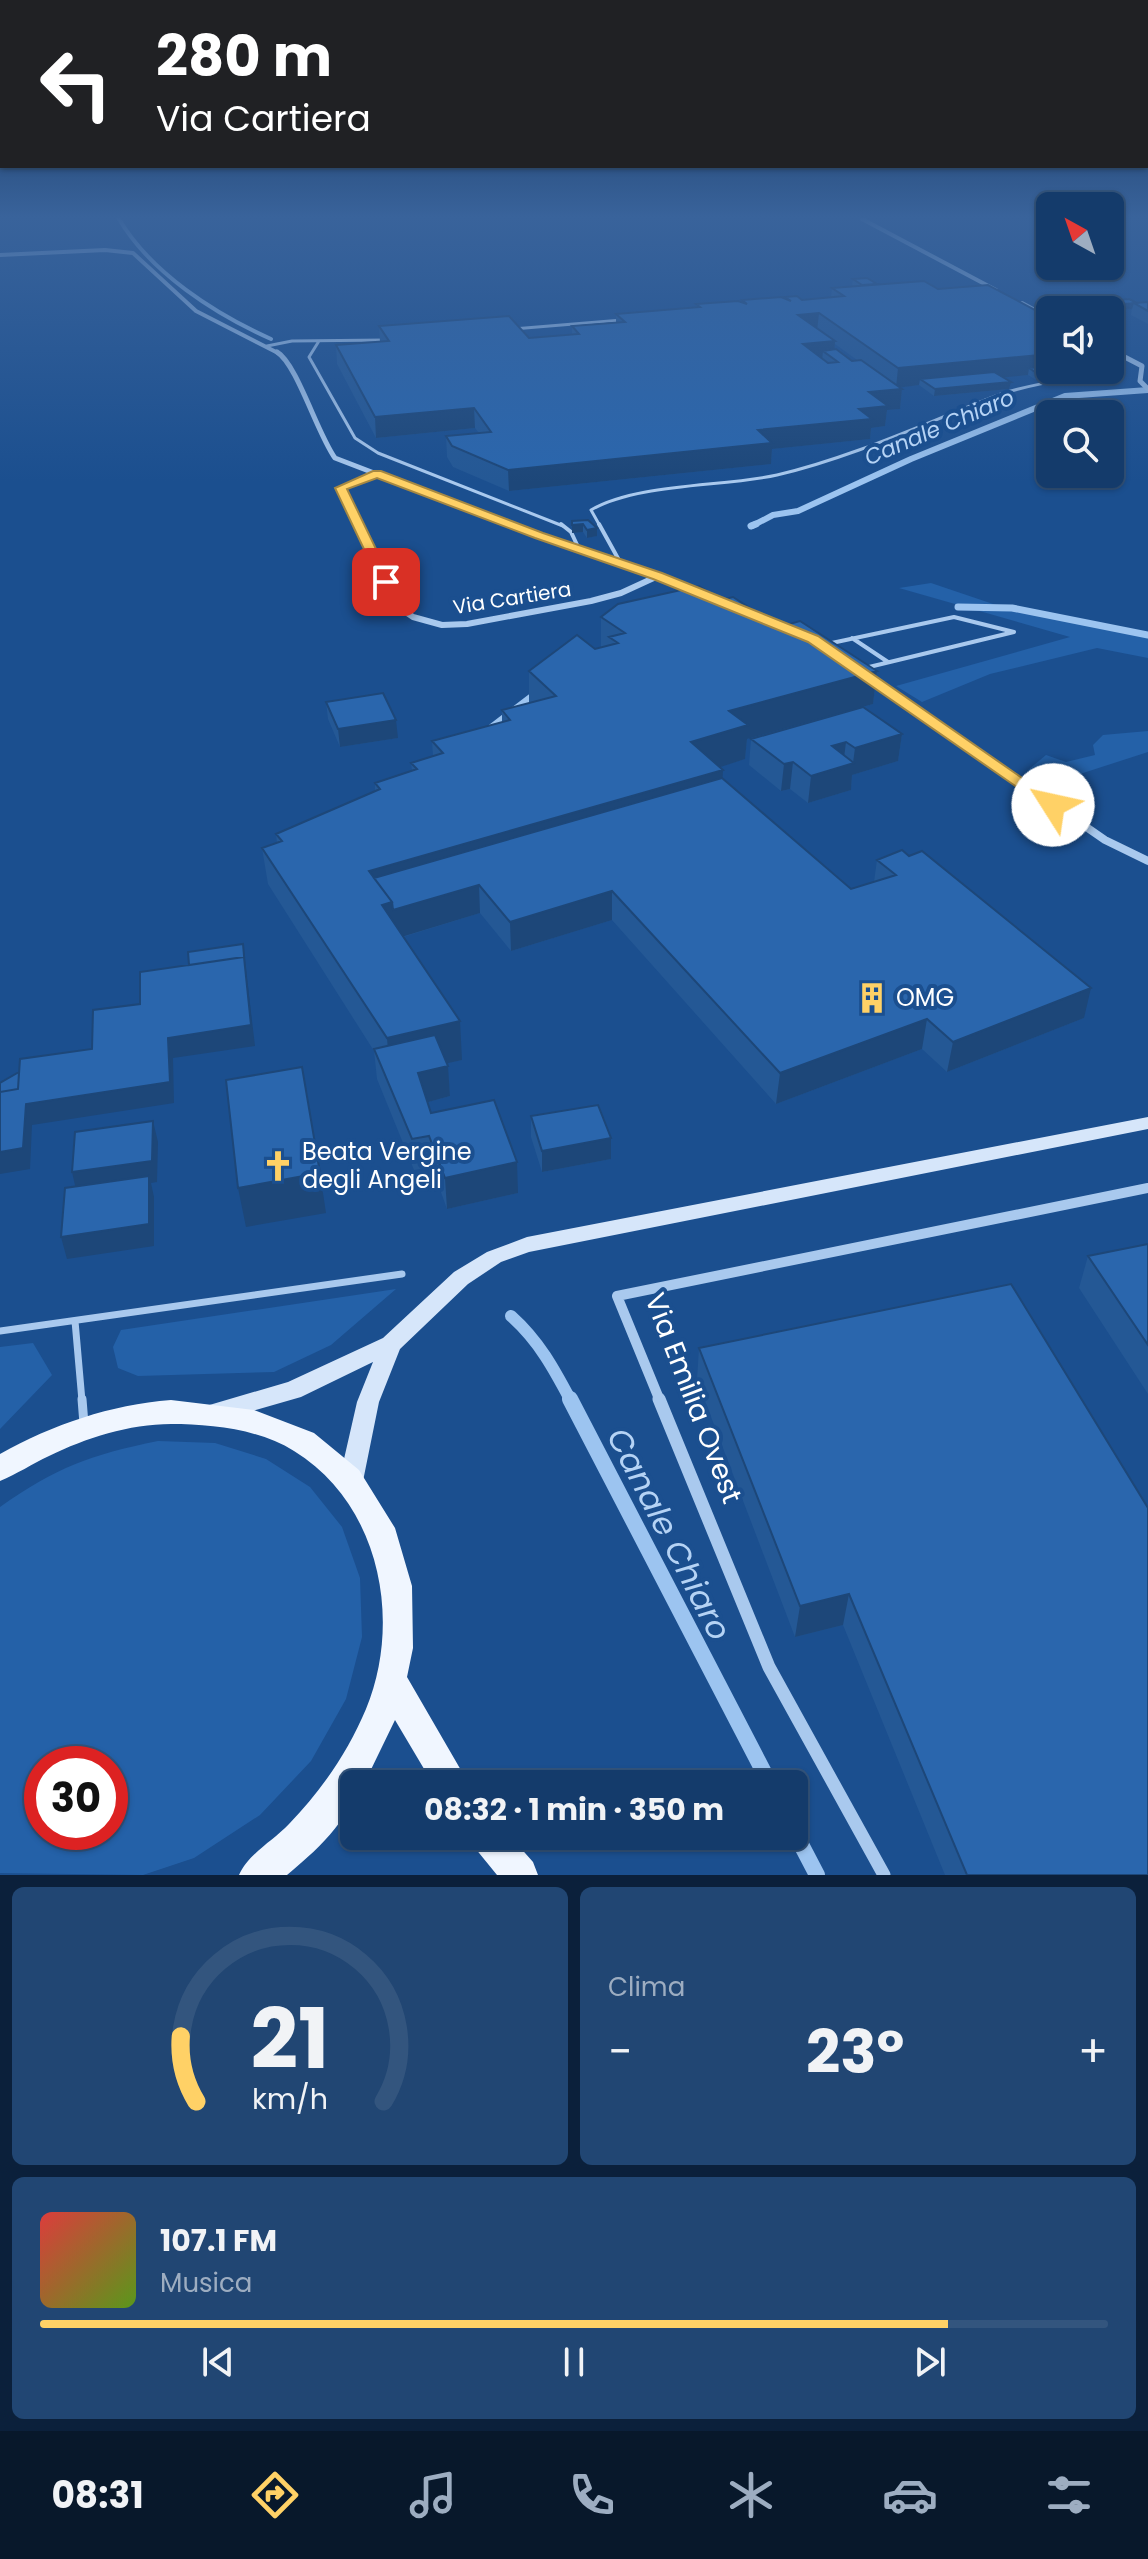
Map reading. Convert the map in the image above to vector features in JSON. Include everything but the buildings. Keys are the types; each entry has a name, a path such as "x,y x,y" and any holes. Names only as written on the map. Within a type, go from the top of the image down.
{"main road":[{"path":"214,1413 293,1390 391,1344 461,1278 494,1257 556,1238 1148,1123"},
{"path":"351,1481 368,1402 391,1344"},
{"path":"0,1468 39,1446 84,1427 128,1416 171,1411 214,1413 253,1421 290,1435 322,1455 351,1481 379,1521 396,1570 401,1626 393,1685 368,1749 327,1811 272,1865 257,1875"},
{"path":"393,1685 444,1770"},
{"path":"499,1850 520,1875"}],"street":[{"name":"Via Cartiera","path":"191,306 267,346 288,362 335,458 703,594"},
{"path":"1124,356 1142,366 1140,381 1146,388"},
{"name":"Via Cartiera","path":"377,474 341,488 397,606 413,617 442,625 467,624 591,601 621,593 658,576"},
{"path":"751,613 801,633"},
{"path":"821,645 833,653"},
{"path":"858,670 1105,840 1148,861"},
{"name":"Via Emilia Ovest","path":"884,1875 769,1667 617,1296 1148,1188"}],"lane":[{"path":"508,330 633,319"},
{"path":"267,346 319,341 354,343 392,340"},
{"path":"319,341 309,357 355,438 378,453 560,523 571,532 579,549"},
{"path":"620,562 591,510 603,503 682,487 776,475 888,440 1005,393 1048,384"},
{"path":"821,645 954,617 1014,632 858,670"},
{"path":"852,638 888,662"},
{"path":"0,1331 402,1274"},
{"path":"75,1321 84,1427"}],"shaded area":[{"path":"931,583 999,606 1148,638 1148,658 1097,648 990,674 922,702 896,686 1070,637 899,588"},
{"path":"1148,731 1148,752 1049,784 1028,770 1046,755 1066,762 1095,755 1093,745 1103,735"},
{"path":"396,1289 331,1345 274,1372 138,1376 118,1368 113,1347 121,1330"},
{"path":"33,1343 52,1375 0,1429 0,1347"},
{"path":"158,1441 215,1443 266,1459 310,1487 342,1527 360,1578 362,1637 346,1699 311,1761 260,1815 194,1858 143,1875 0,1873 0,1507 57,1472 93,1457"}],"waterway":[{"path":"211,306 271,339"},
{"name":"Canale Chiaro","path":"755,524 773,515 798,511 911,459 1065,396 1148,390"},
{"name":"Canale Chiaro","path":"751,526 755,524"},
{"path":"958,607 1012,608 1148,635"},
{"name":"Canale Chiaro","path":"488,730 539,691"},
{"name":"Canale Chiaro","path":"511,1316 538,1345 571,1401"},
{"name":"Canale Chiaro","path":"570,1399 763,1770"},
{"name":"Canale Chiaro","path":"804,1850 817,1875"}],"place":[{"name":"OMG","path":"872,998"},
{"name":"Beata Vergine degli Angeli","path":"278,1166"}],"route":[{"path":"386,582 341,488 377,474 539,536 658,576 801,633 1053,805"}]}
